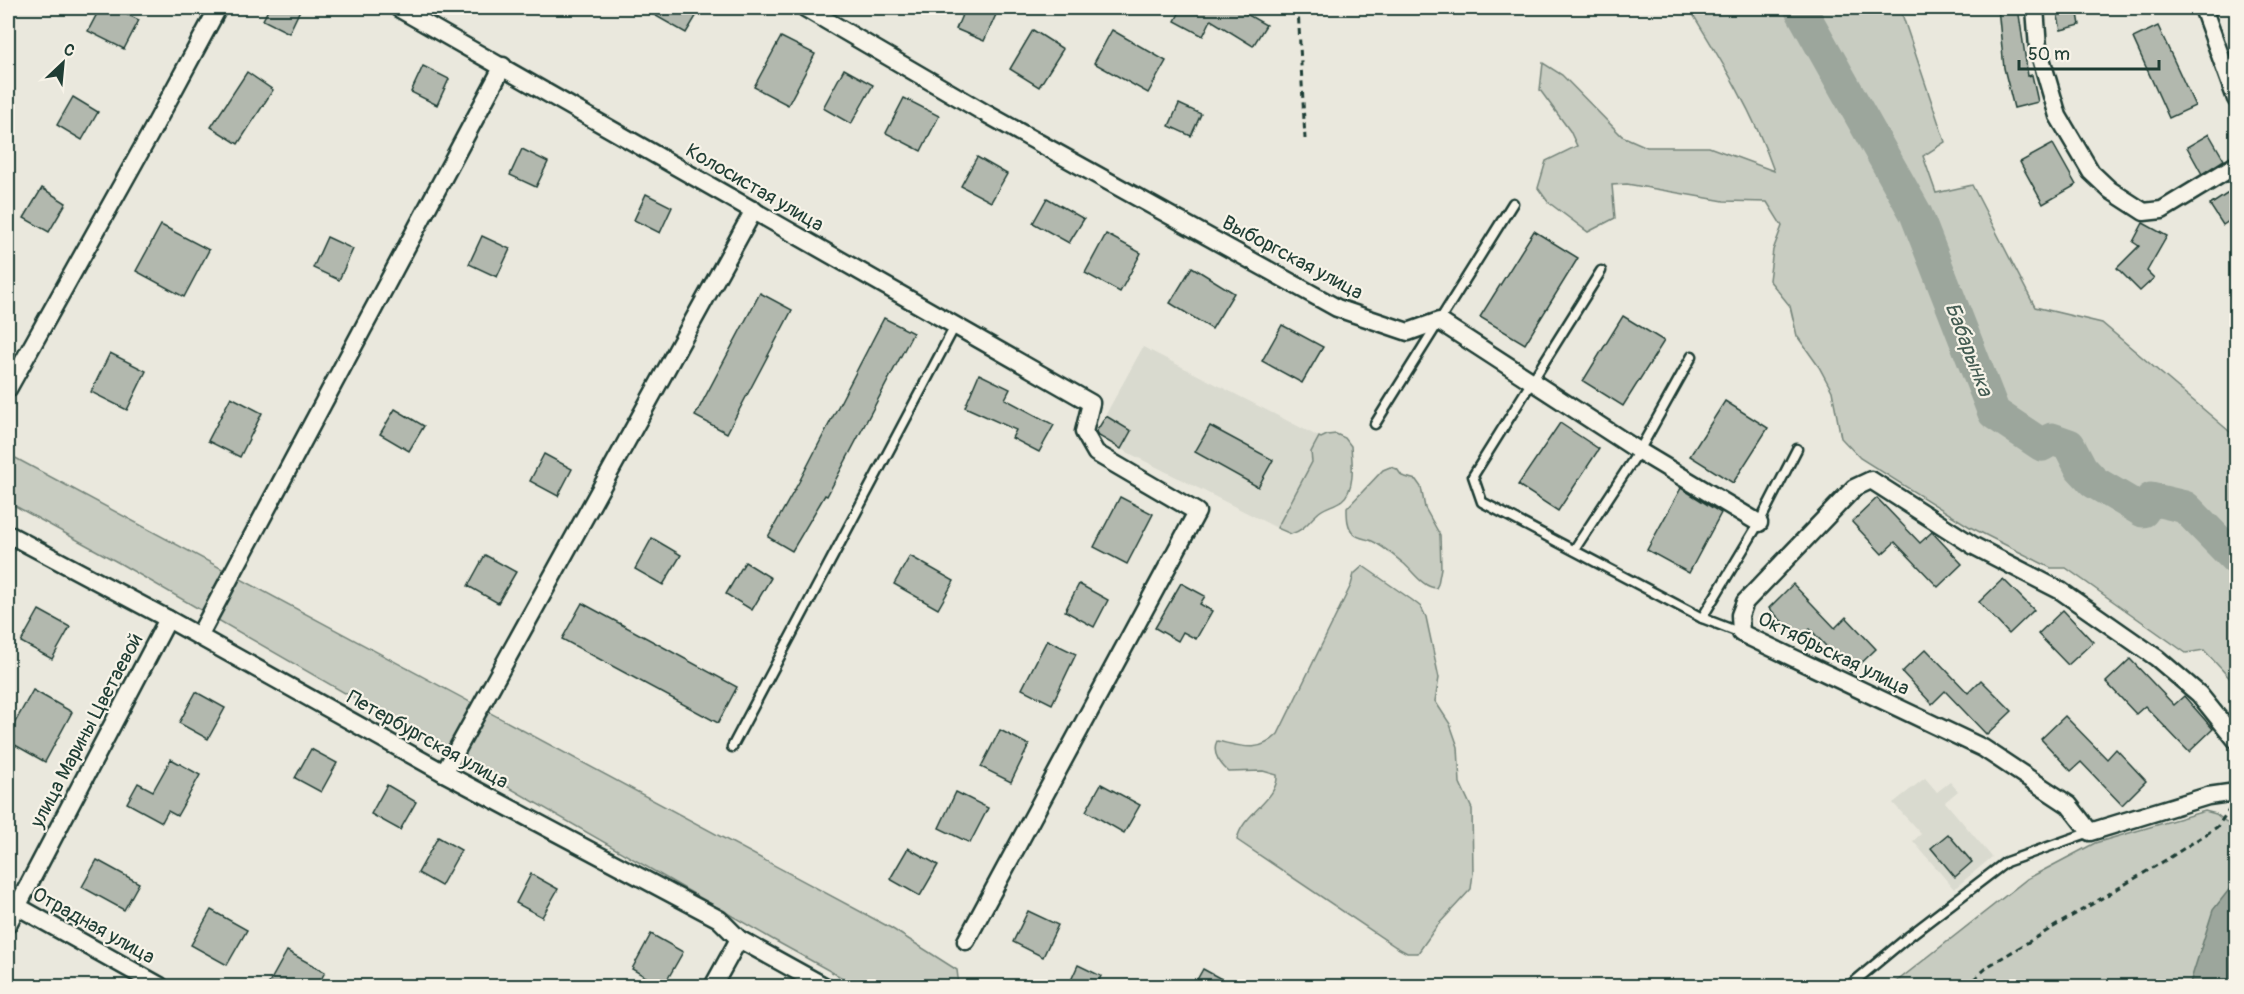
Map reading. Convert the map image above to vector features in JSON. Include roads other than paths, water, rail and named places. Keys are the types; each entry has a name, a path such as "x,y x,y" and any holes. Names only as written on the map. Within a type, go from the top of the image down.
{"street":[{"path":"8,389 218,8"},
{"name":"Колосистая улица","path":"398,8 1091,403 1084,432 1096,453 1197,512 966,941"},
{"name":"Выборгская улица","path":"806,8 985,113 1337,308 1408,333 1439,321"},
{"path":"2035,8 2038,48 2058,116 2091,172 2110,190 2144,212 2163,210 2236,165"},
{"path":"2203,8 2236,99"},
{"path":"199,636 503,66"},
{"path":"444,773 754,210"},
{"path":"1439,321 1639,451 1759,523"},
{"name":"Октябрьская улица","path":"2090,832 2069,805 1983,748 1741,633 1740,615 1745,602 1854,488 1871,480 1974,546 2061,591 2157,658 2199,694 2236,740"},
{"name":"Петербургская улица","path":"8,534 168,619 444,773 719,919 739,939 824,987"},
{"name":"улица Марины Цветаевой","path":"8,924 12,904 168,619"},
{"path":"2090,832 2208,796 2234,800"},
{"name":"Отрадная улица","path":"12,904 160,987"},
{"path":"712,987 739,939"}],"lane":[{"path":"1375,424 1513,203"},
{"path":"1601,272 1473,476 1482,501 1702,618 1741,633"},
{"path":"732,747 955,326"},
{"path":"1574,550 1639,451 1692,356"},
{"path":"1702,618 1759,523 1797,449"},
{"path":"1848,987 1908,937 2006,862 2090,832"}],"waterway":[{"name":"Бабарынка","path":"1800,8 1916,214 1994,413 2042,445 2052,439 2069,445 2081,468 2094,482 2143,511 2151,499 2185,507 2236,559"}]}
